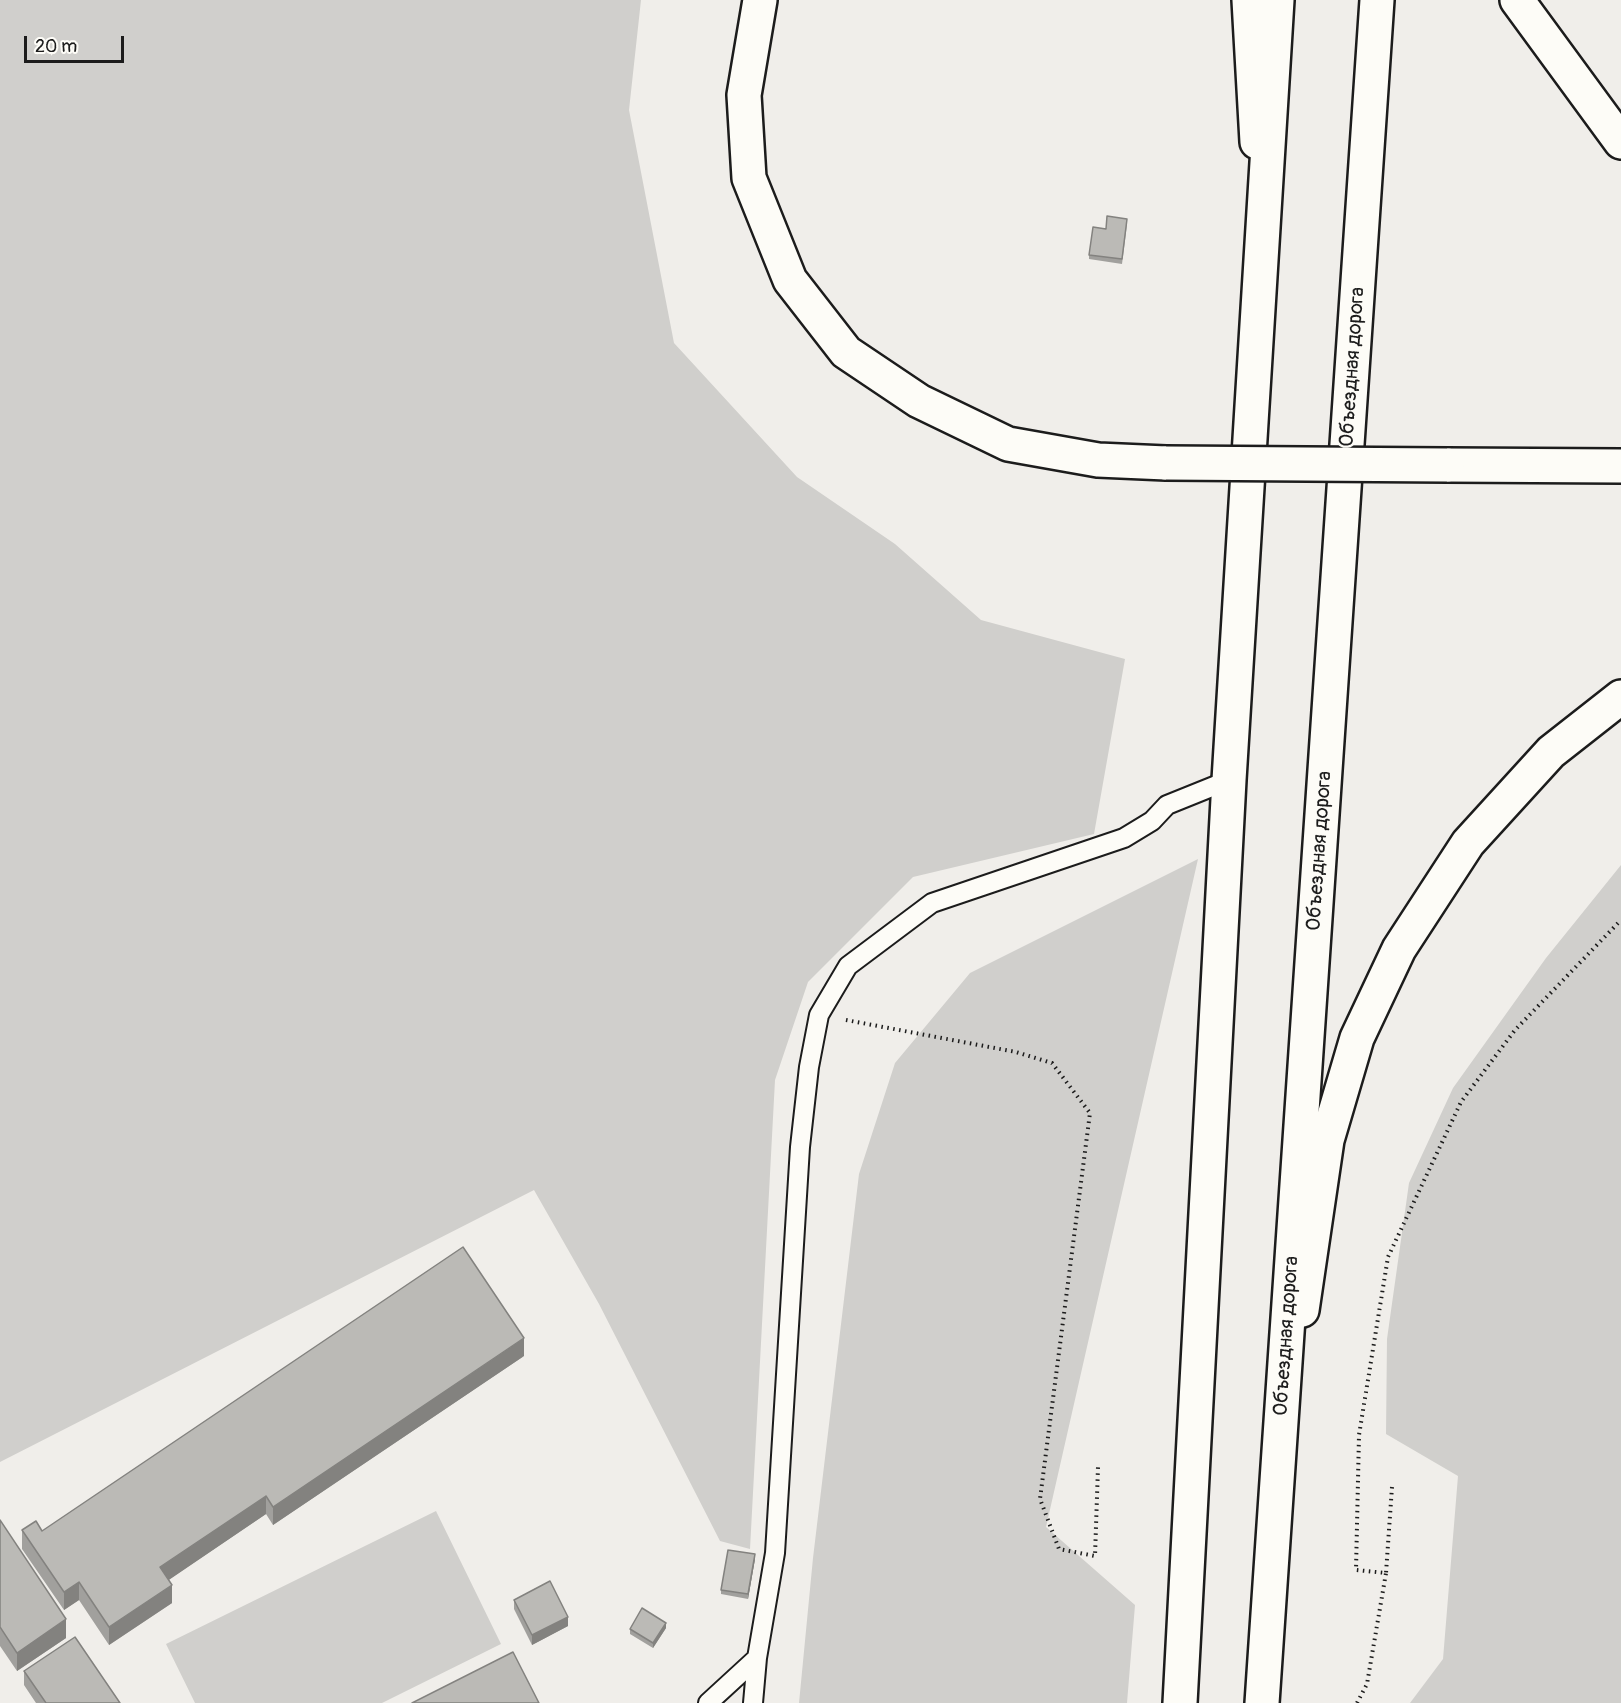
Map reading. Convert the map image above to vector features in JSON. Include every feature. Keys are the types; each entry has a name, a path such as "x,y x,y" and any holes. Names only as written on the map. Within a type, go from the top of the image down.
{"main road":[{"path":"760,0 744,95 749,178 790,280 846,352 919,401 1008,444 1098,460 1166,463 1621,466"},
{"path":"1249,0 1262,228"},
{"path":"1180,1703 1229,780 1277,0"},
{"name":"Объездная дорога","path":"1262,1703 1377,0"},
{"path":"1517,0 1611,132 1621,142"},
{"path":"1278,1472 1327,1140 1357,1038 1399,949 1468,843 1551,752 1621,698"}],"lane":[{"path":"753,1703 757,1659 775,1553 800,1147 809,1067 819,1015 848,966 932,903 1124,838 1152,821 1167,805 1229,780"},
{"path":"708,1703 757,1659"}],"path":[{"path":"1386,1573 1356,1570 1359,1435 1388,1257 1461,1101 1515,1030 1621,920"},
{"path":"819,1015 1016,1052 1052,1063 1090,1113 1040,1499 1059,1549 1095,1556 1098,1467"},
{"path":"1357,1703 1367,1684 1386,1573 1392,1487"}],"shaded area":[{"path":"0,0 641,0 629,110 674,343 797,477 895,544 981,620 1125,659 1094,834 913,877 808,982 775,1080 750,1549 720,1541 599,1304 534,1190 0,1462"},
{"path":"1198,859 1046,1527 1135,1605 1127,1703 799,1703 813,1558 859,1174 895,1063 970,973"},
{"path":"1621,865 1621,1703 1410,1703 1443,1659 1458,1476 1386,1434 1387,1339 1409,1183 1453,1088 1546,958"},
{"path":"436,1511 501,1644 382,1703 195,1703 166,1644"}],"building":[{"path":"1107,216 1127,219 1122,259 1089,255 1093,227 1106,229"},
{"path":"463,1247 524,1338 273,1507 266,1496 160,1567 172,1585 109,1627 79,1582 64,1592 22,1530 36,1521 42,1531"},
{"path":"0,1520 66,1619 17,1653 0,1627"},
{"path":"728,1550 755,1554 748,1594 721,1590"},
{"path":"550,1581 568,1617 532,1635 514,1600"},
{"path":"642,1608 666,1623 653,1643 630,1629"},
{"path":"75,1637 120,1703 46,1703 24,1671"},
{"path":"513,1652 539,1703 412,1703"}]}
